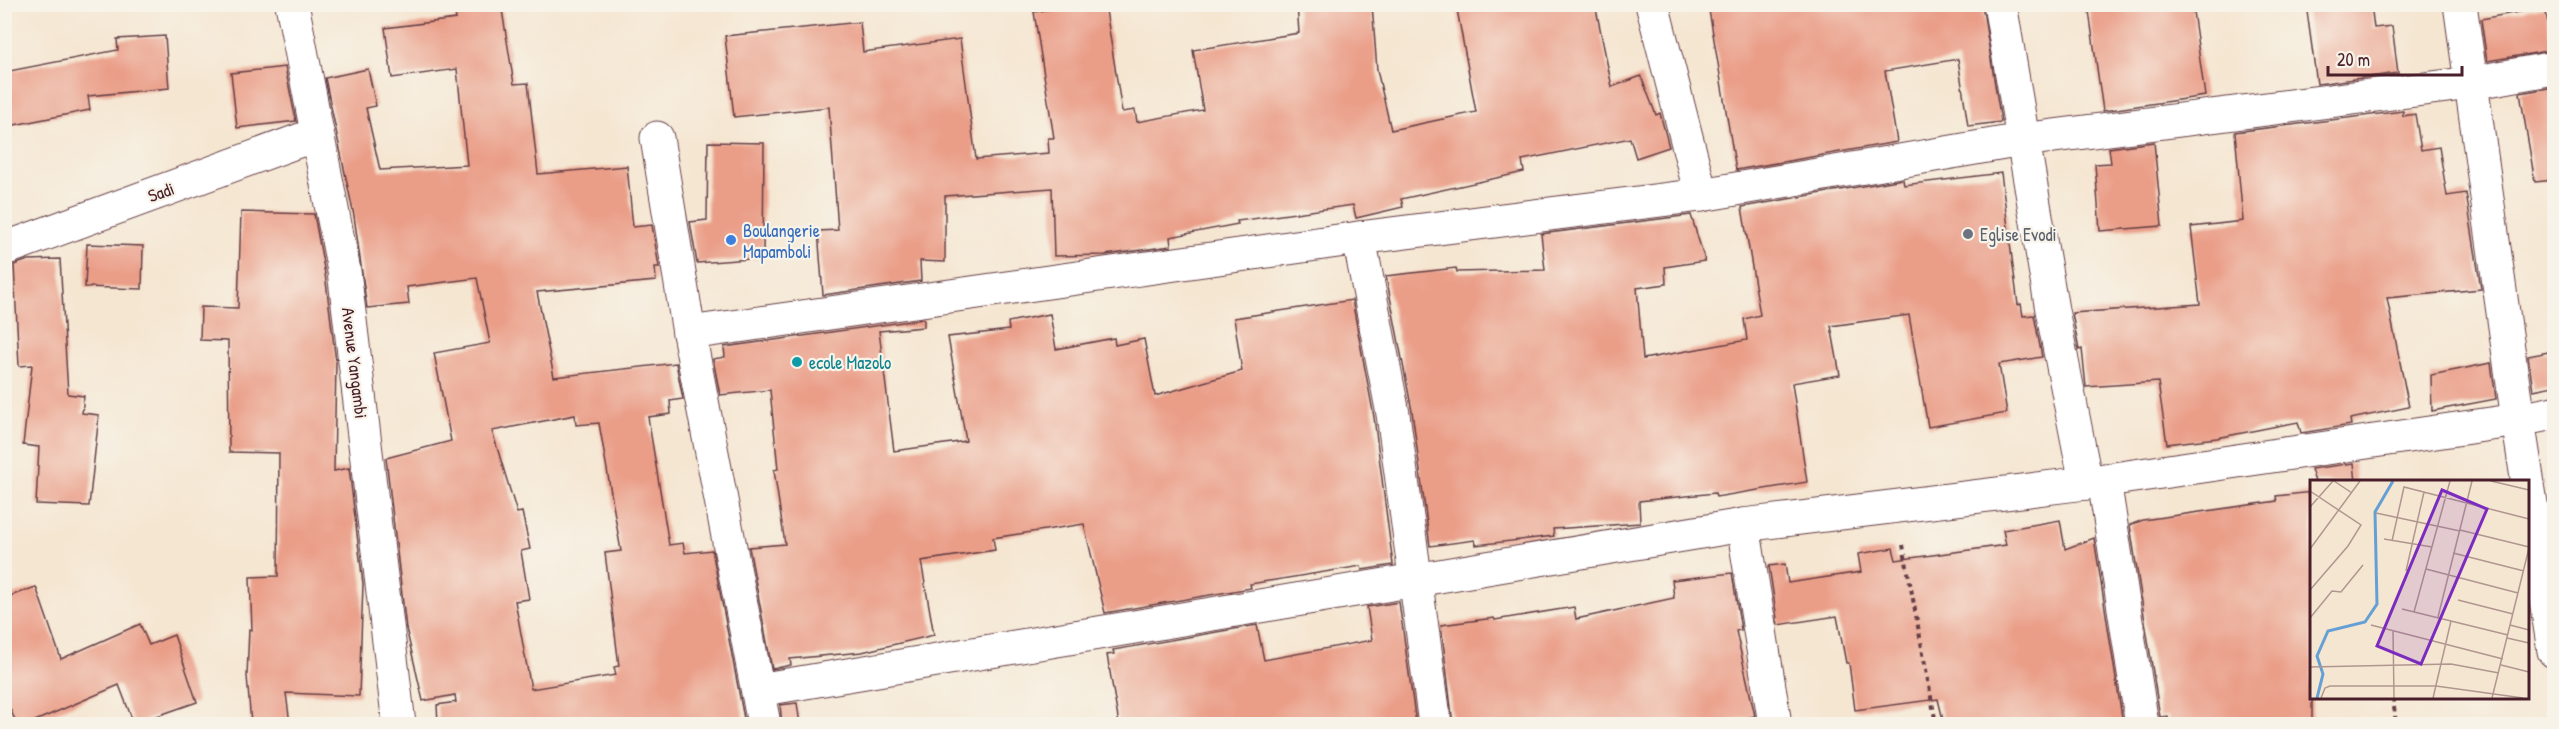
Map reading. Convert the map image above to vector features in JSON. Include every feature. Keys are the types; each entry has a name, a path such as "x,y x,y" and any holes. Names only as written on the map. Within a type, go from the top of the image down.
{"street":[{"name":"Avenue Yangambi","path":"292,4 344,271 399,724"},
{"path":"1652,4 1701,195"},
{"path":"2001,4 2052,310 2095,482 2142,724"},
{"path":"2460,4 2527,480"},
{"path":"689,333 1359,238 1701,195 2022,140 2471,83 2554,68"},
{"name":"Sadi","path":"4,249 317,134"},
{"path":"657,138 689,333 764,724"},
{"path":"1359,238 1393,414 1435,724"},
{"path":"758,690 1743,525 2095,482 2554,413"},
{"path":"2529,491 2554,651"},
{"path":"1743,525 1775,724"}],"path":[{"path":"1898,506 1906,571 1936,724"},
{"path":"2393,699 2396,724"}],"building":[{"path":"501,4 514,84 528,83 538,174 627,166 633,227 652,225 659,267 655,267 656,281 537,292 554,377 676,363 683,399 670,401 671,414 648,417 669,545 683,543 685,553 712,550 745,724 438,724 437,705 456,702 455,695 423,701 406,628 386,458 451,441 434,353 490,343 477,278 407,287 409,304 367,308 354,216 325,78 368,69 376,106 366,108 380,170 467,165 457,69 392,78 385,28 456,19 454,7","holes":["575,415 576,425 599,423 621,551 605,553 619,666 614,667 616,675 531,689 515,601 529,599 521,551 530,549 522,512 517,513 492,431"]},
{"path":"1082,4 1105,4 1122,112 1135,110 1137,122 1203,110 1193,50 1299,33 1297,4 1372,4 1377,70 1391,130 1476,112 1456,4 1595,4 1612,87 1641,76 1656,115 1660,113 1669,147 1636,158 1630,138 1522,160 1524,172 1401,199 1403,207 1356,218 1353,205 1237,221 1238,224 1170,237 1171,246 1105,255 1054,256 1052,188 945,196 945,262 920,261 921,281 823,295 818,231 838,230 829,107 734,117 725,36 860,22 863,52 960,39 976,159 1049,153 1048,138 1054,138 1034,12"},
{"path":"1708,4 1982,4 2001,122 1968,126 1958,59 1885,71 1897,142 1736,170"},
{"path":"2088,4 2192,4 2205,96 2103,111"},
{"path":"2306,4 2371,4 2374,28 2392,26 2398,73 2317,84"},
{"path":"2545,7 2553,50 2487,61 2481,19"},
{"path":"165,36 169,88 88,96 90,110 4,127 4,72 118,50 117,39"},
{"path":"285,67 296,121 237,128 231,73"},
{"path":"2554,87 2554,180 2535,182 2520,93"},
{"path":"2403,111 2403,116 2415,114 2421,150 2439,147 2447,196 2466,193 2481,289 2387,298 2409,407 2350,419 2351,425 2301,433 2298,422 2217,438 2167,444 2158,382 2086,387 2082,349 2079,350 2072,313 2200,304 2191,227 2243,221 2235,132"},
{"path":"708,142 764,143 763,258 697,263 690,222 707,220"},
{"path":"2154,142 2162,226 2100,231 2095,164 2111,163 2109,148"},
{"path":"2001,173 2018,305 2021,304 2023,316 2034,315 2042,357 1999,364 2007,413 1928,427 1909,315 1831,326 1840,375 1792,383 1807,482 1716,497 1715,493 1639,501 1640,523 1553,529 1554,536 1476,545 1475,540 1430,546 1412,411 1386,276 1456,268 1457,272 1545,270 1541,234 1691,215 1705,261 1665,267 1666,284 1637,288 1643,359 1747,340 1744,319 1760,315 1742,207 1903,179 1904,185"},
{"path":"241,212 314,214 325,274 336,362 334,471 349,468 363,584 359,696 286,693 290,724 251,724 247,676 249,629 252,630 250,577 278,576 279,453 229,452 228,341 200,340 201,307 238,308"},
{"path":"87,244 143,246 142,289 85,287"},
{"path":"60,259 68,394 84,396 82,413 99,415 89,506 36,504 39,447 23,445 32,365 19,366 14,265 28,260"},
{"path":"1352,300 1374,417 1393,565 1362,570 1361,566 1250,584 1251,588 1105,613 1084,524 993,538 995,550 921,561 934,635 862,652 790,659 791,665 772,669 749,547 785,544 774,470 778,469 770,390 720,395 713,359 725,357 724,347 924,319 924,327 879,331 894,451 966,441 948,337 1009,330 1008,322 1050,314 1056,349 1114,338 1115,345 1144,339 1155,396 1242,371 1234,318"},
{"path":"2554,351 2554,386 2533,390 2528,356"},
{"path":"2491,363 2496,399 2432,411 2431,375"},
{"path":"2354,463 2356,480 2314,480 2311,469"},
{"path":"2310,492 2312,724 2169,724 2168,716 2160,717 2130,525 2143,520 2277,501 2276,496"},
{"path":"2060,520 2065,549 2094,538 2123,724 1944,724 1938,699 1855,710 1849,663 1846,663 1837,616 1778,625 1769,566 1785,564 1788,583 1861,572 1858,554 1893,548 1896,560 2006,545 2003,530"},
{"path":"1732,573 1741,630 1736,631 1755,716 1718,724 1453,724 1441,625 1494,618 1495,620 1574,607 1576,619 1674,598 1672,580"},
{"path":"36,587 61,659 140,624 149,645 174,635 197,702 134,724 119,685 28,724 17,724 4,696 4,598"},
{"path":"1399,602 1416,724 1119,724 1107,655 1114,654 1113,650 1257,625 1264,660 1372,640 1367,607"},
{"path":"797,703 800,724 782,724 780,705"}],"place":[{"name":"Eglise Evodi","path":"1968,234"},
{"name":"Boulangerie Mapamboli","path":"731,240"},
{"name":"ecole Mazolo","path":"797,362"}]}
